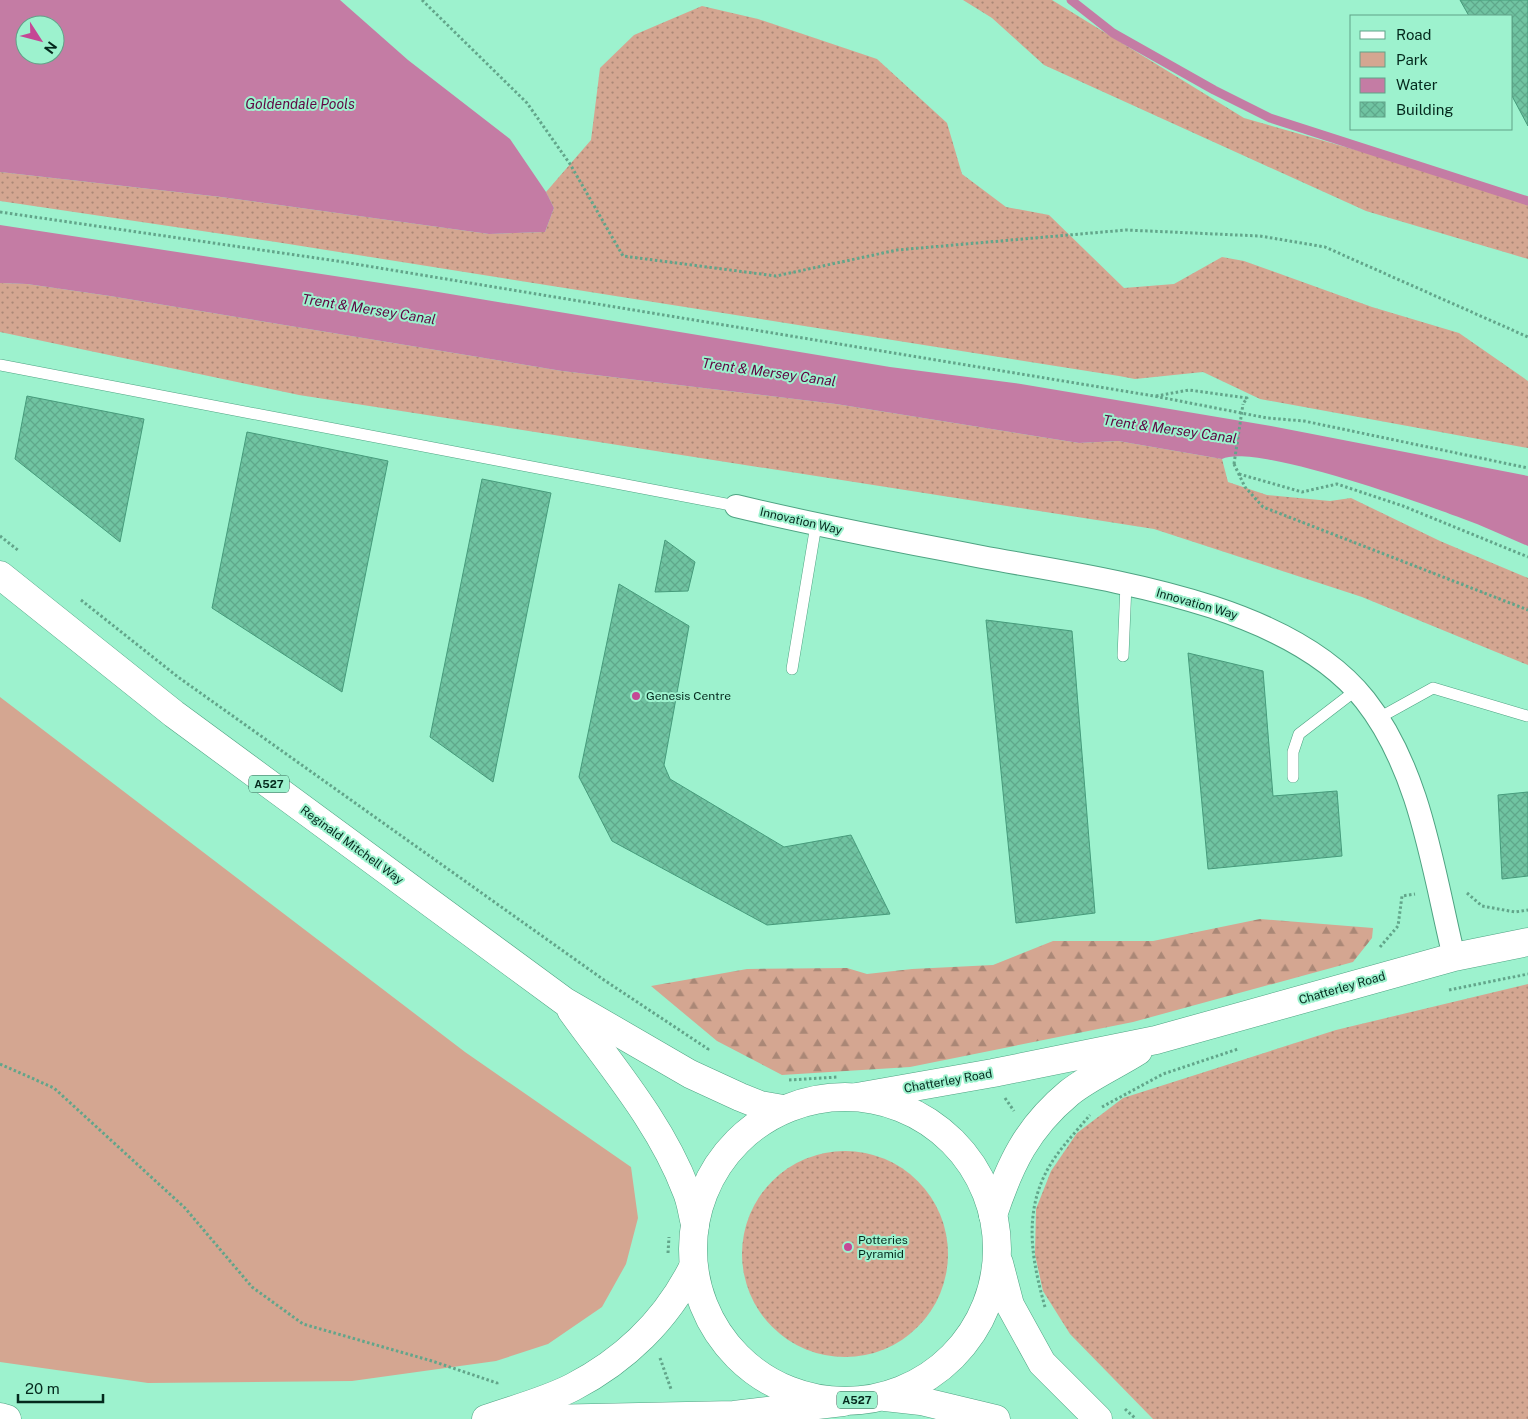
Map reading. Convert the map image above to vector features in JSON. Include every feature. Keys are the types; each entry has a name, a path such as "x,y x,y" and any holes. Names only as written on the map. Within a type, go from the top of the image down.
{"main road":[{"name":"Reginald Mitchell Way","path":"0,575 174,714 564,1001 690,1074 760,1105 783,1109"},
{"name":"Chatterley Road","path":"857,1097 993,1074 1156,1040 1454,957 1528,942"},
{"name":"Reginald Mitchell Way","path":"564,1001 630,1092 668,1152 687,1192 695,1224"},
{"name":"Chatterley Road","path":"993,1215 1004,1180 1020,1148 1041,1119 1070,1092 1156,1040"},
{"name":"A527","path":"996,1419 921,1401 882,1397 843,1402 820,1400 792,1392 767,1380 746,1366 725,1343 714,1327 703,1305 693,1266 695,1224 700,1201 709,1180 731,1148 748,1131 783,1109 832,1097 857,1097 882,1101 907,1110 926,1120 952,1140 970,1161 986,1193 993,1215 997,1257 1010,1305 1024,1334 1042,1362 1098,1419"},
{"name":"A527","path":"882,1397 914,1384 953,1355 970,1336 982,1315 992,1290 997,1257"},
{"path":"486,1419 572,1387 625,1353 660,1320 680,1292 693,1266"},
{"path":"544,1419 734,1415 843,1402"},
{"path":"0,1418 7,1419"}],"street":[{"name":"Innovation Way","path":"736,506 816,525 1126,584 1218,609 1286,636 1316,655 1356,690 1365,700 1397,750 1422,825 1454,957"}],"lane":[{"path":"0,365 736,506"},
{"path":"792,669 816,525"},
{"path":"1123,656 1126,584"},
{"path":"1377,719 1433,688 1527,716"},
{"path":"1293,777 1293,752 1299,734 1356,690"}],"path":[{"path":"422,0 527,103 570,164 623,256 776,276 897,250 1116,231 1260,236 1324,247 1528,337"},
{"path":"0,212 337,261 1154,396 1267,418 1304,421 1528,468"},
{"path":"1154,396 1189,390 1247,398 1242,404 1234,464 1245,487 1263,508 1528,610"},
{"path":"1238,473 1302,492 1337,484 1402,506 1528,557"},
{"path":"0,536 24,555"},
{"path":"78,598 178,677 604,980 708,1049 704,1055"},
{"path":"1466,891 1482,906 1516,912 1528,910"},
{"path":"1443,991 1528,974"},
{"path":"1100,1108 1163,1074 1243,1047"},
{"path":"0,1064 54,1088 185,1208 252,1287 303,1324 432,1361 497,1383 495,1390"},
{"path":"1046,1311 1034,1267 1031,1233 1036,1194 1056,1157 1092,1112"},
{"path":"668,1256 669,1233"},
{"path":"659,1354 672,1392"},
{"path":"1122,1406 1136,1419"}],"green space":[{"path":"963,0 1052,0 1244,118 1528,199 1528,259 1366,211 1044,65 992,18"},
{"path":"702,6 758,19 877,59 947,123 962,174 1006,207 1049,215 1124,288 1174,284 1222,257 1244,261 1372,307 1459,333 1528,381 1528,448 1260,399 1203,372 1135,379 276,242 0,201 0,172 221,197 489,234 545,232 554,208 546,192 591,140 600,68 634,35"},
{"path":"0,283 27,284 110,296 562,371 836,404 1079,443 1118,441 1222,459 1228,482 1267,495 1330,501 1351,498 1440,541 1528,578 1528,665 1362,597 1154,529 299,395 0,332"},
{"path":"0,697 465,1052 631,1167 638,1218 626,1264 602,1307 548,1344 496,1361 352,1381 148,1383 0,1362"},
{"path":"1260,919 1373,928 1372,938 1353,962 1133,1022 910,1067 782,1075 717,1041 651,986 747,969 847,968 867,974 912,969 993,965 1053,941 1153,941"},
{"path":"1528,984 1528,1419 1153,1419 1070,1334 1043,1291 1035,1255 1036,1209 1051,1171 1077,1133 1123,1098 1336,1030"},
{"path":"845,1151 865,1153 894,1163 918,1181 936,1205 946,1234 948,1254 946,1274 936,1303 918,1327 894,1345 865,1355 845,1357 825,1355 796,1345 772,1327 754,1303 744,1274 742,1254 744,1234 754,1205 772,1181 796,1163 825,1153"}],"water":[{"name":"Goldendale Pools","path":"0,0 340,0 408,60 510,139 546,192 554,208 545,232 489,234 221,197 0,172"},
{"name":"Trent & Mersey Canal","path":"0,225 420,289 890,367 1021,384 1271,426 1528,476 1528,546 1470,521 1411,500 1338,477 1267,459 1240,456 1222,459 1118,441 1079,443 836,404 562,371 110,296 27,284 0,283"}],"building":[{"path":"1460,0 1528,0 1528,126 1513,98 1513,15 1468,15"},
{"path":"27,396 144,419 120,542 15,459"},
{"path":"247,432 388,461 342,692 212,608"},
{"path":"482,479 551,493 493,782 430,737"},
{"path":"665,540 695,562 688,591 655,592"},
{"name":"Genesis Centre","path":"619,584 689,626 664,765 670,779 784,847 851,835 890,914 767,925 612,841 579,777"},
{"path":"986,620 1072,631 1095,913 1016,923"},
{"path":"1188,653 1263,671 1273,796 1337,791 1342,856 1208,869"},
{"path":"1528,792 1528,876 1502,879 1498,795"}],"waterway":[{"path":"1071,0 1113,33 1214,90 1270,118 1528,201"}],"place":[{"name":"Genesis Centre","path":"636,696"},
{"name":"Potteries Pyramid","path":"848,1247"}]}
